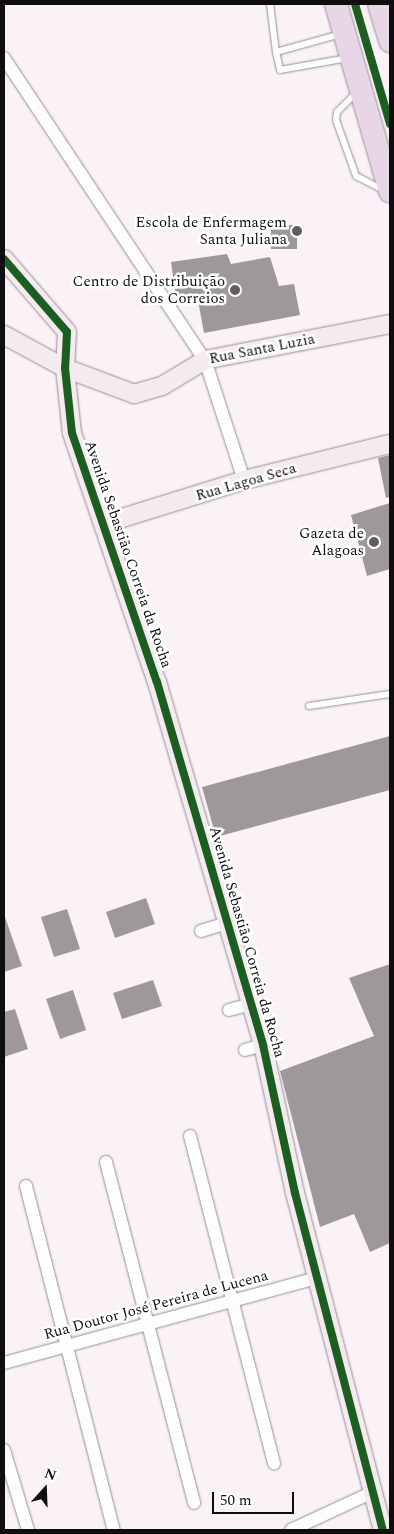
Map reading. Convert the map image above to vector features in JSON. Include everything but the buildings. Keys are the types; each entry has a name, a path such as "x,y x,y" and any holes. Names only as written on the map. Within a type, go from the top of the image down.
{"highway":[{"path":"336,4 390,192"},
{"path":"378,4 390,40"}],"street":[{"path":"4,58 205,360 244,480"},
{"name":"Avenida Sebastião Correia da Rocha","path":"4,260 67,332 65,368 72,433 157,682 263,1045 317,1278 383,1530"},
{"name":"Rua Santa Luzia","path":"4,335 65,368 134,394 162,386 205,360 390,324"},
{"name":"Rua Lagoa Seca","path":"103,524 244,480 390,444"},
{"path":"200,931 228,923"},
{"path":"229,1010 251,1004"},
{"path":"244,1050 263,1045"},
{"path":"190,1136 274,1463"},
{"path":"106,1162 194,1503"},
{"path":"26,1186 114,1530"},
{"name":"Rua Doutor José Pereira de Lucena","path":"4,1363 317,1278"},
{"path":"4,1450 28,1530"},
{"path":"291,1530 374,1492"}],"lane":[{"path":"270,4 280,70 352,57"},
{"path":"276,52 345,33"},
{"path":"361,89 337,112 336,120 356,176 390,192"},
{"path":"308,706 390,694"}],"cycle path":[{"path":"355,4 390,124"},
{"path":"4,259 67,332 65,368 72,433 157,682 263,1045 295,1193 383,1530"}],"place":[{"name":"Escola de Enfermagem Santa Juliana","path":"297,231"},
{"name":"Centro de Distribuição dos Correios","path":"235,290"},
{"name":"Gazeta de Alagoas","path":"374,542"}]}
